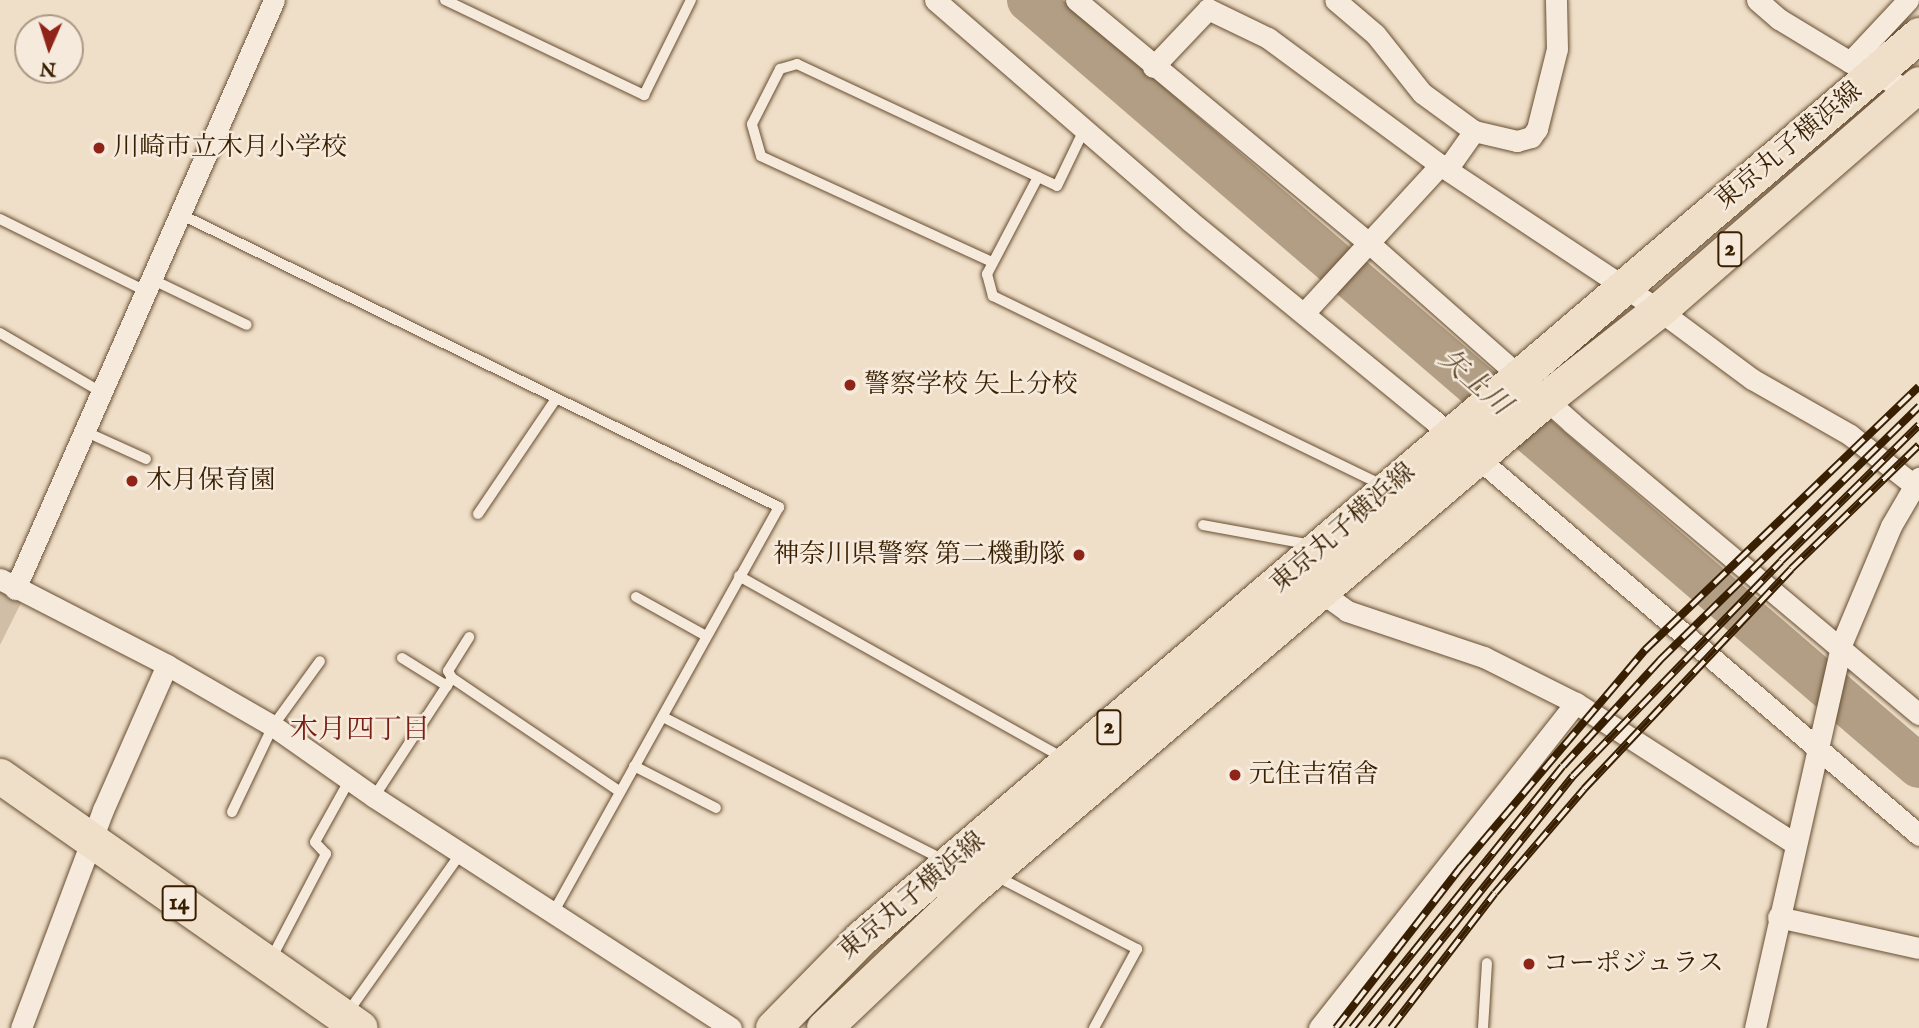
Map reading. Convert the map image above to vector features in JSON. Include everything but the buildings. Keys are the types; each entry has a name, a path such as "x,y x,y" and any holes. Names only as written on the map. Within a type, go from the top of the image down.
{"main road":[{"name":"東京丸子横浜線","path":"773,1028 831,965 1069,762 1343,551 1403,499 1451,435 1864,66 1919,35"},
{"name":"東京丸子横浜線","path":"1403,499 1482,457 1545,400 1659,310 1915,88"},
{"name":"東京丸子横浜線","path":"824,1028 990,873 1321,592 1343,551"},
{"name":"14","path":"0,776 352,1023"}],"street":[{"path":"274,0 85,431 7,584 167,665 273,726 374,797 731,1028"},
{"path":"935,0 1084,130 1312,305 1451,435 1482,457 1817,739 1919,835"},
{"path":"1076,0 1153,67 1370,244 1520,374 1545,400 1840,652 1919,714"},
{"path":"1335,0 1375,34 1422,93 1474,131 1517,141 1531,137 1537,129 1557,49 1556,0"},
{"path":"1757,0 1779,19 1864,66 1915,88"},
{"path":"1864,66 1908,0"},
{"path":"1153,67 1208,9 1268,38 1440,165 1659,310 1752,379 1850,435 1917,483 1840,652 1817,739 1755,1028"},
{"path":"1312,305 1440,165 1450,165 1474,131"},
{"path":"1321,592 1347,611 1484,657 1576,703 1794,843"},
{"path":"21,1028 91,841 167,665"},
{"path":"1319,1028 1576,703"},
{"path":"1778,917 1919,948"}],"lane":[{"path":"446,0 644,95 691,0"},
{"path":"992,262 761,156 752,124 780,69 797,64 1056,186 1084,130"},
{"path":"1038,177 987,275 993,296 1359,471 1403,499"},
{"path":"180,214 779,507 553,913"},
{"path":"0,219 148,285 247,325"},
{"path":"0,333 101,392"},
{"path":"478,514 556,399"},
{"path":"85,431 146,459"},
{"path":"1203,525 1343,551"},
{"path":"739,576 1069,762"},
{"path":"636,597 706,636"},
{"path":"374,797 449,682 448,671 469,637"},
{"path":"402,658 449,682 619,791"},
{"path":"232,812 273,726 320,660"},
{"path":"663,717 951,863"},
{"path":"634,766 716,808"},
{"path":"268,966 326,854 315,842 349,779"},
{"path":"352,1023 461,853"},
{"path":"990,873 1137,949 1094,1028"},
{"path":"1483,1028 1487,963"}],"shaded area":[{"path":"0,589 21,603 0,645"}],"waterway":[{"name":"矢上川","path":"1029,0 1919,766"}],"railway":[{"path":"1336,1028 1461,867 1645,650 1919,386"},
{"path":"1352,1028 1563,766 1660,660 1919,406"},
{"path":"1371,1028 1573,776 1781,561 1919,425"},
{"path":"1391,1028 1495,893 1584,789 1791,569 1919,445"}],"place":[{"name":"川崎市立木月小学校","path":"99,148"},
{"name":"警察学校 矢上分校","path":"850,385"},
{"name":"木月保育園","path":"132,481"},
{"name":"神奈川県警察 第二機動隊","path":"1079,555"},
{"name":"元住吉宿舎","path":"1235,775"},
{"name":"コーポジュラス","path":"1529,964"}],"district":[{"name":"木月四丁目","path":"360,731"}]}
